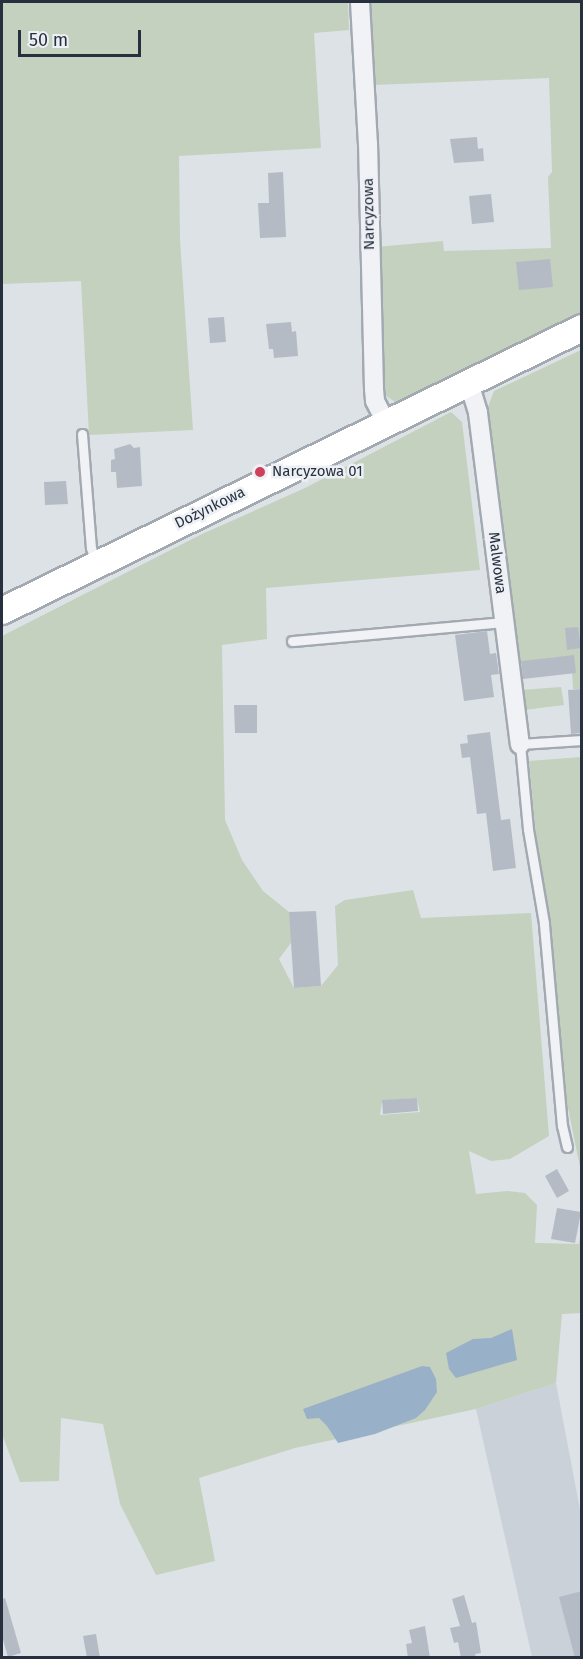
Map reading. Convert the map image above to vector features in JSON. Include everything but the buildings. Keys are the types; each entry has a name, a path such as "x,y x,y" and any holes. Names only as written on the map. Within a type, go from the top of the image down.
{"street":[{"name":"Narcyzowa","path":"360,2 368,143 374,389 375,401 386,423"},
{"name":"Dożynkowa","path":"2,611 582,328"},
{"name":"Malwowa","path":"469,383 478,413 520,744"}],"lane":[{"path":"82,434 91,548 97,564"},
{"path":"292,641 488,626 505,622"},
{"path":"567,1147 562,1126 544,923 528,829 520,744 582,740"}],"shaded area":[{"path":"556,1383 581,1515 581,1657 532,1657 476,1409"}],"green space":[{"path":"2,2 348,2 349,30 314,33 321,148 179,156 180,240 193,430 89,435 81,281 2,284"},
{"path":"368,2 581,2 581,313 398,404 382,393 376,247 443,241 444,251 551,248 548,177 552,172 549,78 374,85"},
{"path":"581,350 581,689 573,689 572,669 556,657 518,662 509,609 486,412 494,391"},
{"path":"451,412 462,422 480,570 266,588 267,639 222,645 225,820 242,860 263,891 289,912 293,940 279,959 294,988 321,986 338,965 335,906 345,900 413,890 421,918 531,913 549,1136 510,1159 491,1161 469,1151 476,1194 507,1191 525,1193 537,1205 535,1243 579,1244 581,1229 581,1313 562,1314 556,1383 476,1409 295,1448 199,1478 215,1561 156,1575 120,1504 103,1424 61,1418 59,1481 20,1482 2,1434 2,636 200,535 305,488","holes":["417,1098 420,1112 380,1115 382,1101"]},
{"path":"561,687 564,705 524,710 521,690"},
{"path":"581,757 581,1172 556,1049 529,761"}],"water":[{"path":"512,1329 517,1360 456,1378 449,1369 446,1353 473,1339 491,1338"},
{"path":"422,1366 430,1367 436,1379 437,1392 425,1410 416,1418 375,1434 338,1443 319,1418 307,1419 303,1409"}],"place":[{"name":"Narcyzowa 01","path":"260,472"}]}
